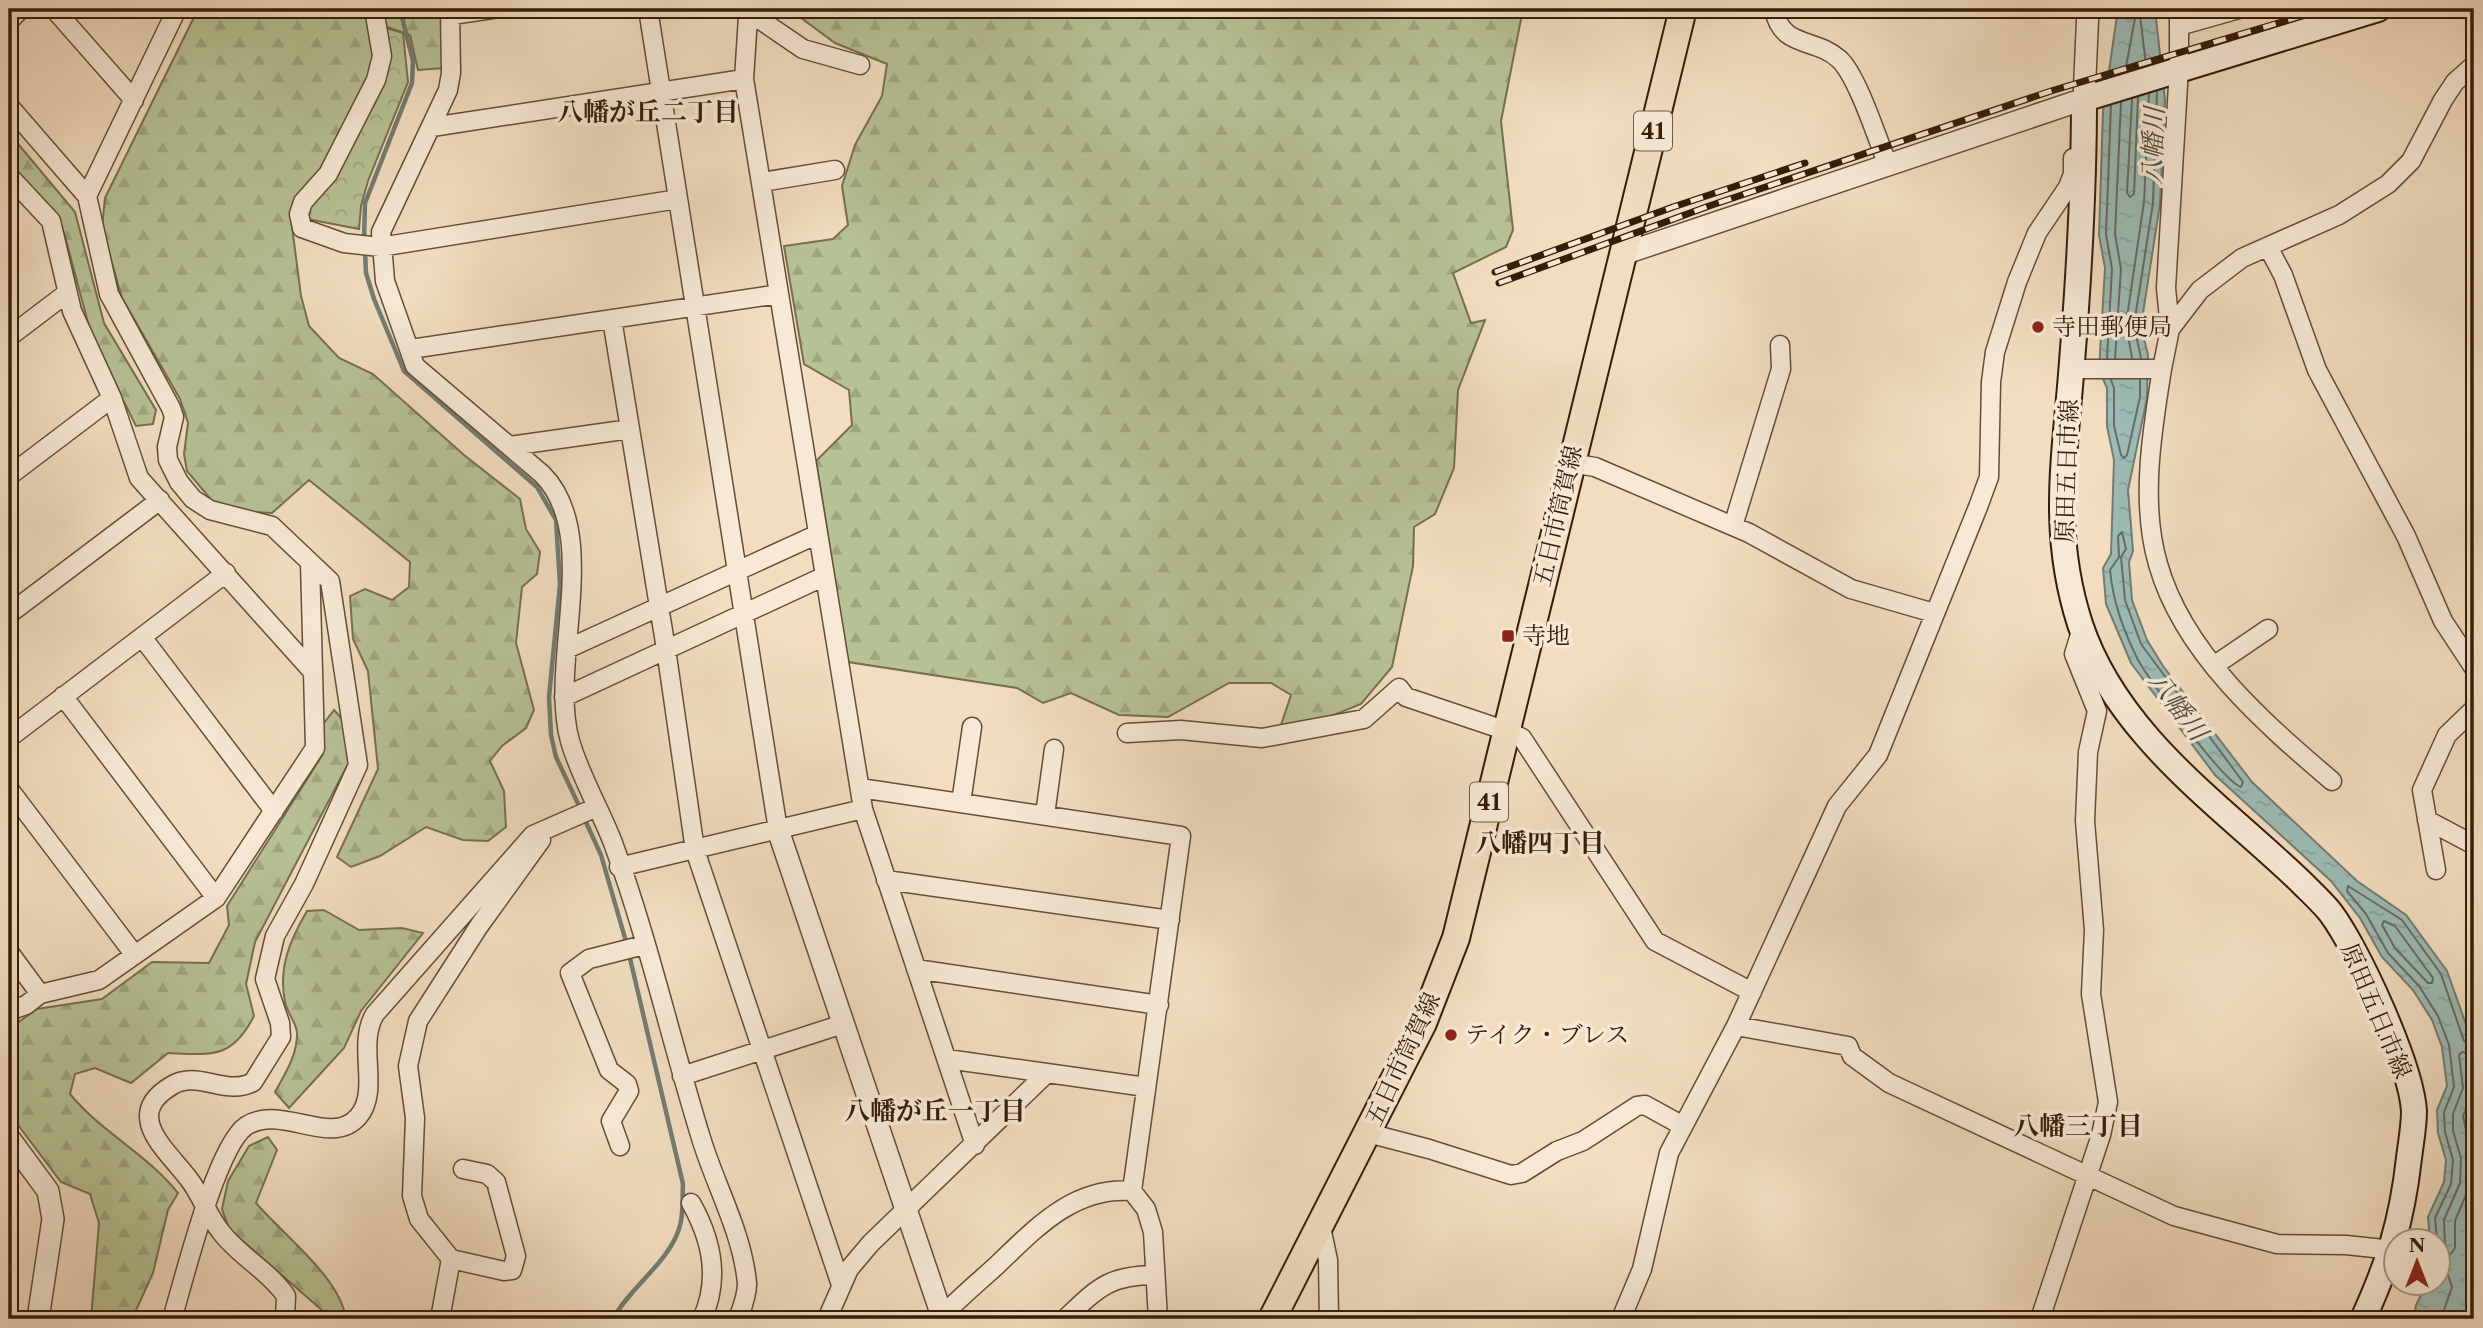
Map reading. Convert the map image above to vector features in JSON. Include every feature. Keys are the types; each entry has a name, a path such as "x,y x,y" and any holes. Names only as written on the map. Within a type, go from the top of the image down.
{"main road":[{"name":"五日市筒賀線","path":"1272,1319 1423,1023 1456,938 1683,9"},
{"path":"2087,103 2175,69 2371,10"},
{"name":"原田五日市線","path":"2087,103 2076,369 2062,480 2061,529 2064,568 2082,628 2107,681 2130,715 2182,774 2330,912 2360,964 2393,1040 2411,1092 2414,1113 2407,1178 2398,1226"},
{"name":"原田五日市線","path":"2363,1319 2382,1275"}],"street":[{"path":"9,22 20,9"},
{"path":"54,9 134,100"},
{"path":"87,196 177,9"},
{"path":"374,9 382,56 376,80 328,174 303,202 299,214 302,228 344,243 380,247 678,199"},
{"path":"492,9 451,12 452,73 432,127 381,232 380,247 386,281 415,366 552,485 566,514 570,546 564,697 569,739 587,811 619,867 640,946 744,1268 746,1297 738,1319"},
{"path":"649,9 778,830 941,1319 1047,1218 1063,1207 1102,1192 1132,1191"},
{"path":"1774,9 1780,29 1791,38 1825,49 1840,59 1851,75 1887,163"},
{"path":"1621,1319 1642,1269 1665,1164 1736,1026 1837,806 1878,755 1989,477 1991,382 1995,352 2017,282 2037,233 2068,187 2073,174 2073,128 2087,103 2088,9"},
{"path":"2171,329 2166,299 2168,219 2179,18 2239,9"},
{"path":"860,65 803,50 759,14 748,18 744,79 863,809 975,1145"},
{"path":"2332,780 2268,724 2215,665 2172,602 2154,545 2152,444 2159,369 2171,329 2200,290 2226,267 2358,205 2406,168 2443,100 2455,82 2474,65"},
{"path":"432,127 744,79"},
{"path":"1623,254 1887,163 2087,103"},
{"path":"9,106 87,196 109,294 171,408 174,424 167,452 179,482 200,505 272,526 330,580 358,765 304,884 275,936 265,979 282,1032 280,1042 259,1077 241,1087 195,1079 178,1082 164,1090 151,1111 150,1126 155,1139 190,1180 221,1233 282,1290 288,1303 285,1319"},
{"path":"762,182 835,170"},
{"path":"12,185 51,221 67,293 112,398 139,478 313,672"},
{"path":"2268,247 2283,275 2317,370 2406,536 2443,621 2474,668"},
{"path":"9,337 67,293"},
{"path":"411,349 779,295"},
{"path":"612,319 666,649 695,850 841,1285"},
{"path":"1733,526 1781,369 1780,345"},
{"path":"2076,369 2159,369"},
{"path":"9,476 112,398"},
{"path":"510,446 630,429"},
{"path":"1571,463 1595,467 1733,526 1851,589 1934,613"},
{"path":"9,614 160,500"},
{"path":"567,649 818,534"},
{"path":"9,1011 26,1005 40,994 92,984 216,898 315,748 310,562"},
{"path":"9,738 226,573"},
{"path":"564,697 825,576"},
{"path":"2040,1319 2101,1135 2108,1102 2091,993 2094,930 2085,821 2088,752 2097,711 2074,654 2082,628"},
{"path":"2215,665 2268,629"},
{"path":"142,637 274,811"},
{"path":"1128,733 1181,730 1262,738 1275,736 1364,719 1399,688 1406,697 1507,731 1522,738 1655,941 1752,992"},
{"path":"63,696 216,898"},
{"path":"2436,870 2422,790 2447,735 2474,709"},
{"path":"961,803 972,727"},
{"path":"1045,815 1054,748"},
{"path":"860,788 1181,836 1132,1191 1150,1221 1158,1319"},
{"path":"9,789 134,954"},
{"path":"619,867 863,809"},
{"path":"172,1319 206,1207 232,1142 246,1126 261,1120 276,1118 336,1129 357,1119 367,1099 366,1036 375,1014 533,835 587,811"},
{"path":"2427,820 2474,845"},
{"path":"463,1168 487,1174 496,1182 516,1263 512,1270 504,1271 451,1259 419,1219 412,1196 415,1118 408,1066 418,1021 479,926 549,829"},
{"path":"887,880 1170,920"},
{"path":"620,1146 611,1121 629,1091 627,1084 609,1070 570,973 589,959 640,946"},
{"path":"9,952 40,994"},
{"path":"916,969 1158,1005"},
{"path":"682,1076 843,1024"},
{"path":"1736,1026 1847,1046 1852,1056 1889,1083 2174,1216 2267,1242 2382,1249"},
{"path":"947,1059 1146,1087"},
{"path":"827,1319 849,1269 905,1209 975,1145 1046,1074"},
{"path":"1368,1133 1511,1175 1522,1173 1557,1151 1583,1141 1637,1106 1645,1105 1683,1126"},
{"path":"9,1138 48,1191 53,1219 38,1319"},
{"path":"691,1203 706,1234 712,1265 713,1286 702,1319"},
{"path":"1321,1227 1328,1260 1329,1319"},
{"path":"440,1319 451,1259"},
{"path":"1065,1319 1109,1281 1129,1275 1155,1275"}],"green space":[{"path":"198,9 441,9 445,23 444,68 418,70 410,35 382,25 369,83 337,148 291,219 301,296 309,326 339,358 373,374 464,455 520,499 526,529 540,552 537,574 522,587 516,643 534,710 526,728 502,746 490,761 504,791 506,827 488,841 463,840 426,827 380,856 351,867 337,857 378,769 368,671 353,639 350,596 365,589 392,600 409,587 410,562 309,480 272,513 239,511 213,502 187,471 184,454 188,423 180,399 122,298 102,228 105,198"},
{"path":"789,9 1523,9 1501,121 1513,230 1506,247 1453,273 1471,323 1485,320 1458,390 1454,468 1435,514 1414,527 1413,566 1392,667 1361,704 1312,724 1281,725 1291,695 1271,683 1229,683 1168,717 1119,715 1071,693 1043,703 1017,688 848,662 816,461 852,425 849,390 804,364 784,246 833,239 848,225 842,186 855,145 882,96 887,64 835,43"},
{"path":"383,27 403,33 408,82 368,181 361,206 359,229 307,219 308,207 350,148"},
{"path":"9,133 75,212 104,323 156,410 153,424 136,426 92,338 65,236 57,216 9,167"},
{"path":"334,710 343,720 349,762 255,942 246,984 254,1016 246,1030 229,1047 209,1054 168,1053 131,1083 95,1068 75,1074 70,1094 96,1120 153,1167 178,1193 168,1210 153,1273 132,1319 91,1319 99,1223 90,1194 61,1182 9,1113 9,1029 37,1009 102,999 152,962 209,963 229,925 227,906 323,754 321,727"},
{"path":"324,910 359,930 402,928 423,933 361,1011 344,1048 289,1108 275,1092 290,1064 297,1040 296,1028 285,1002 284,966 295,933 307,911"},
{"path":"268,1137 277,1150 256,1203 322,1273 342,1303 346,1319 332,1319 229,1229 222,1209 228,1181 249,1146"}],"water":[{"name":"八幡川","path":"2118,9 2155,9 2165,100 2160,204 2141,326 2148,355 2147,398 2128,490 2133,551 2129,562 2132,600 2147,640 2163,666 2252,782 2357,881 2406,915 2447,971 2474,1047 2474,1319 2414,1319 2420,1296 2452,1296 2452,1226 2429,1226 2428,1217 2444,1182 2446,1160 2438,1133 2437,1110 2447,1086 2442,1047 2432,1020 2413,990 2382,957 2360,918 2331,881 2215,775 2131,663 2106,604 2103,568 2111,554 2114,460 2107,426 2107,388 2099,370 2105,268 2099,235 2103,112"}],"waterway":[{"path":"364,242 365,203 412,83 413,61 400,9"},
{"path":"365,251 366,273 374,299 404,371 537,487 556,520 560,584 549,697 551,735 556,757 581,810"},
{"path":"584,818 601,855 627,945"},
{"path":"613,1319 674,1241 681,1224 682,1207 683,1184 629,954"}],"railway":[{"path":"1499,283 1709,206 2051,91 2325,9"},
{"path":"1495,272 1673,207 1805,163"}],"place":[{"name":"寺田郵便局","path":"2038,327"},
{"name":"寺地","path":"1508,636"},
{"name":"テイク・ブレス","path":"1451,1035"}],"district":[{"name":"八幡が丘二丁目","path":"648,112"},
{"name":"八幡四丁目","path":"1540,843"},
{"name":"八幡が丘一丁目","path":"935,1111"},
{"name":"八幡三丁目","path":"2078,1126"}]}
